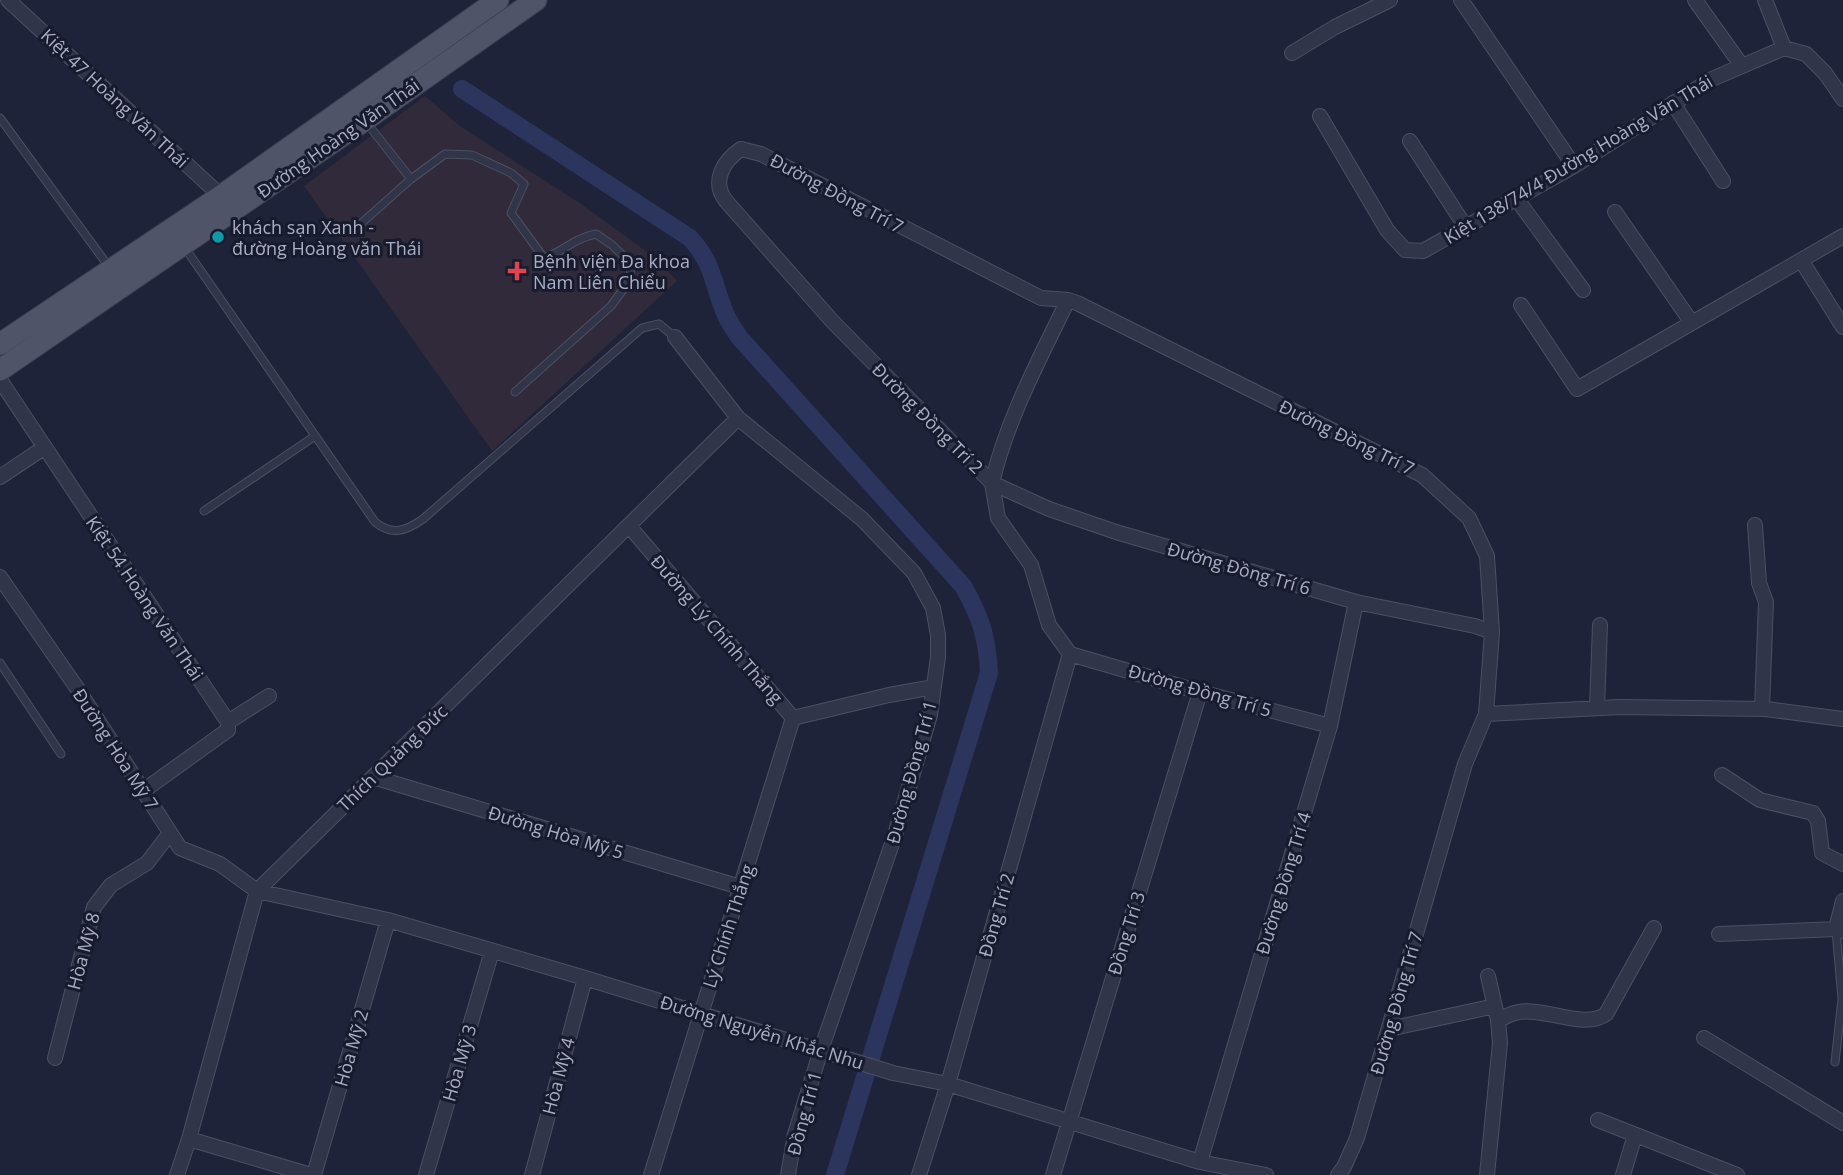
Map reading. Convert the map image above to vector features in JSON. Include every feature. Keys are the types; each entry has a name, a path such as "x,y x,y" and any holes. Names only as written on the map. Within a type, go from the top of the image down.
{"main road":[{"name":"Đường Hoàng Văn Thái","path":"0,344 221,196 356,118 498,0"},
{"name":"Đường Hoàng Văn Thái","path":"0,370 183,245 356,118 536,0"}],"street":[{"name":"Kiệt 47 Hoàng Văn Thái","path":"8,0 221,196"},
{"path":"1292,53 1335,27 1390,0"},
{"path":"1461,0 1574,166"},
{"path":"1695,0 1742,66"},
{"path":"1765,0 1784,48 1806,54 1825,73 1843,99"},
{"name":"Kiệt 138/74/4 Đường Hoàng Văn Thái","path":"1320,116 1387,230 1405,250 1423,251 1574,166 1712,79 1784,48"},
{"path":"1673,103 1723,181"},
{"path":"1410,141 1465,226"},
{"name":"Đường Đồng Trí 7","path":"735,211 719,192 723,165 741,149 761,154 1041,298 1068,300 1422,475 1469,518 1487,556 1492,632 1486,714 1465,764 1357,1138 1338,1175"},
{"path":"1516,198 1583,290"},
{"name":"Đường Đồng Trí 2","path":"735,211 832,323 992,483 998,518 1031,565 1049,625 1070,654"},
{"path":"1615,212 1692,323"},
{"path":"1521,305 1577,389 1843,236"},
{"path":"1801,260 1843,327"},
{"path":"992,483 998,460 1033,373 1068,300"},
{"name":"Đường Đồng Trí 1","path":"675,337 738,418 862,519 914,573 933,607 938,646 930,715 895,835 821,1050"},
{"name":"Kiệt 54 Hoàng Văn Thái","path":"0,380 228,722"},
{"name":"Thích Quảng Đức","path":"257,891 738,418"},
{"path":"0,477 45,447"},
{"name":"Đường Đồng Trí 6","path":"992,483 1049,509 1116,532 1356,602 1475,626 1492,632"},
{"path":"1755,525 1759,583 1766,602 1762,709"},
{"name":"Đường Lý Chính Thắng","path":"629,527 793,718 934,687"},
{"name":"Đường Hòa Mỹ 7","path":"0,577 77,688 180,848 220,864 257,891"},
{"name":"Đường Đồng Trí 4","path":"1200,1162 1330,726 1356,602"},
{"path":"1597,708 1600,625"},
{"name":"Đường Đồng Trí 5","path":"1070,654 1330,726"},
{"name":"Đồng Trí 2","path":"919,1175 948,1084 1070,654"},
{"name":"Đồng Trí 3","path":"1053,1175 1200,692"},
{"path":"143,790 228,730 228,722 269,696"},
{"path":"1486,714 1597,708 1762,709 1843,719"},
{"name":"Lý Chính Thắng","path":"651,1175 793,718"},
{"path":"1721,775 1760,800 1813,813 1818,821 1822,853 1843,863"},
{"name":"Đường Hòa Mỹ 5","path":"373,777 740,887"},
{"name":"Hòa Mỹ 8","path":"55,1058 94,906 111,885 147,863 170,833"},
{"path":"177,1175 257,891"},
{"name":"Đường Nguyễn Khắc Nhu","path":"257,891 388,920 893,1073 948,1084 1200,1162 1265,1175"},
{"path":"1719,934 1840,930 1843,901"},
{"name":"Hòa Mỹ 2","path":"313,1175 388,920"},
{"path":"1388,1029 1519,1012 1596,1021 1606,1014 1654,928"},
{"name":"Hòa Mỹ 3","path":"426,1175 492,951"},
{"path":"1487,1175 1500,1044 1497,1013 1488,976"},
{"name":"Hòa Mỹ 4","path":"532,1175 585,978"},
{"path":"1704,1038 1843,1123"},
{"name":"Đồng Trí 1","path":"788,1175 795,1134 821,1050"},
{"path":"1598,1120 1737,1175"},
{"path":"1623,1175 1635,1135"},
{"path":"189,1139 313,1175"}],"lane":[{"path":"0,118 111,270"},
{"path":"356,118 411,180"},
{"path":"357,227 445,154 472,155 510,173 524,184 511,213 544,258 559,253 570,242 596,234 631,263 630,280 611,306 515,392"},
{"path":"183,245 375,522 389,530 405,531 423,519 642,328 659,324 675,337"},
{"path":"204,511 315,436"},
{"path":"0,663 61,754"},
{"path":"1836,1062 1842,999 1840,930"}],"shaded area":[{"name":"Bệnh viện Đa khoa Nam Liên Chiểu","path":"425,96 460,126 581,204 661,262 677,281 492,451 304,186"}],"waterway":[{"path":"462,89 690,238 704,256 726,316 739,337 963,586 979,618 985,638 989,673 835,1175"}],"place":[{"name":"khách sạn Xanh - đường Hoàng văn Thái","path":"218,237"},
{"name":"Bệnh viện Đa khoa Nam Liên Chiểu","path":"517,271"}]}
